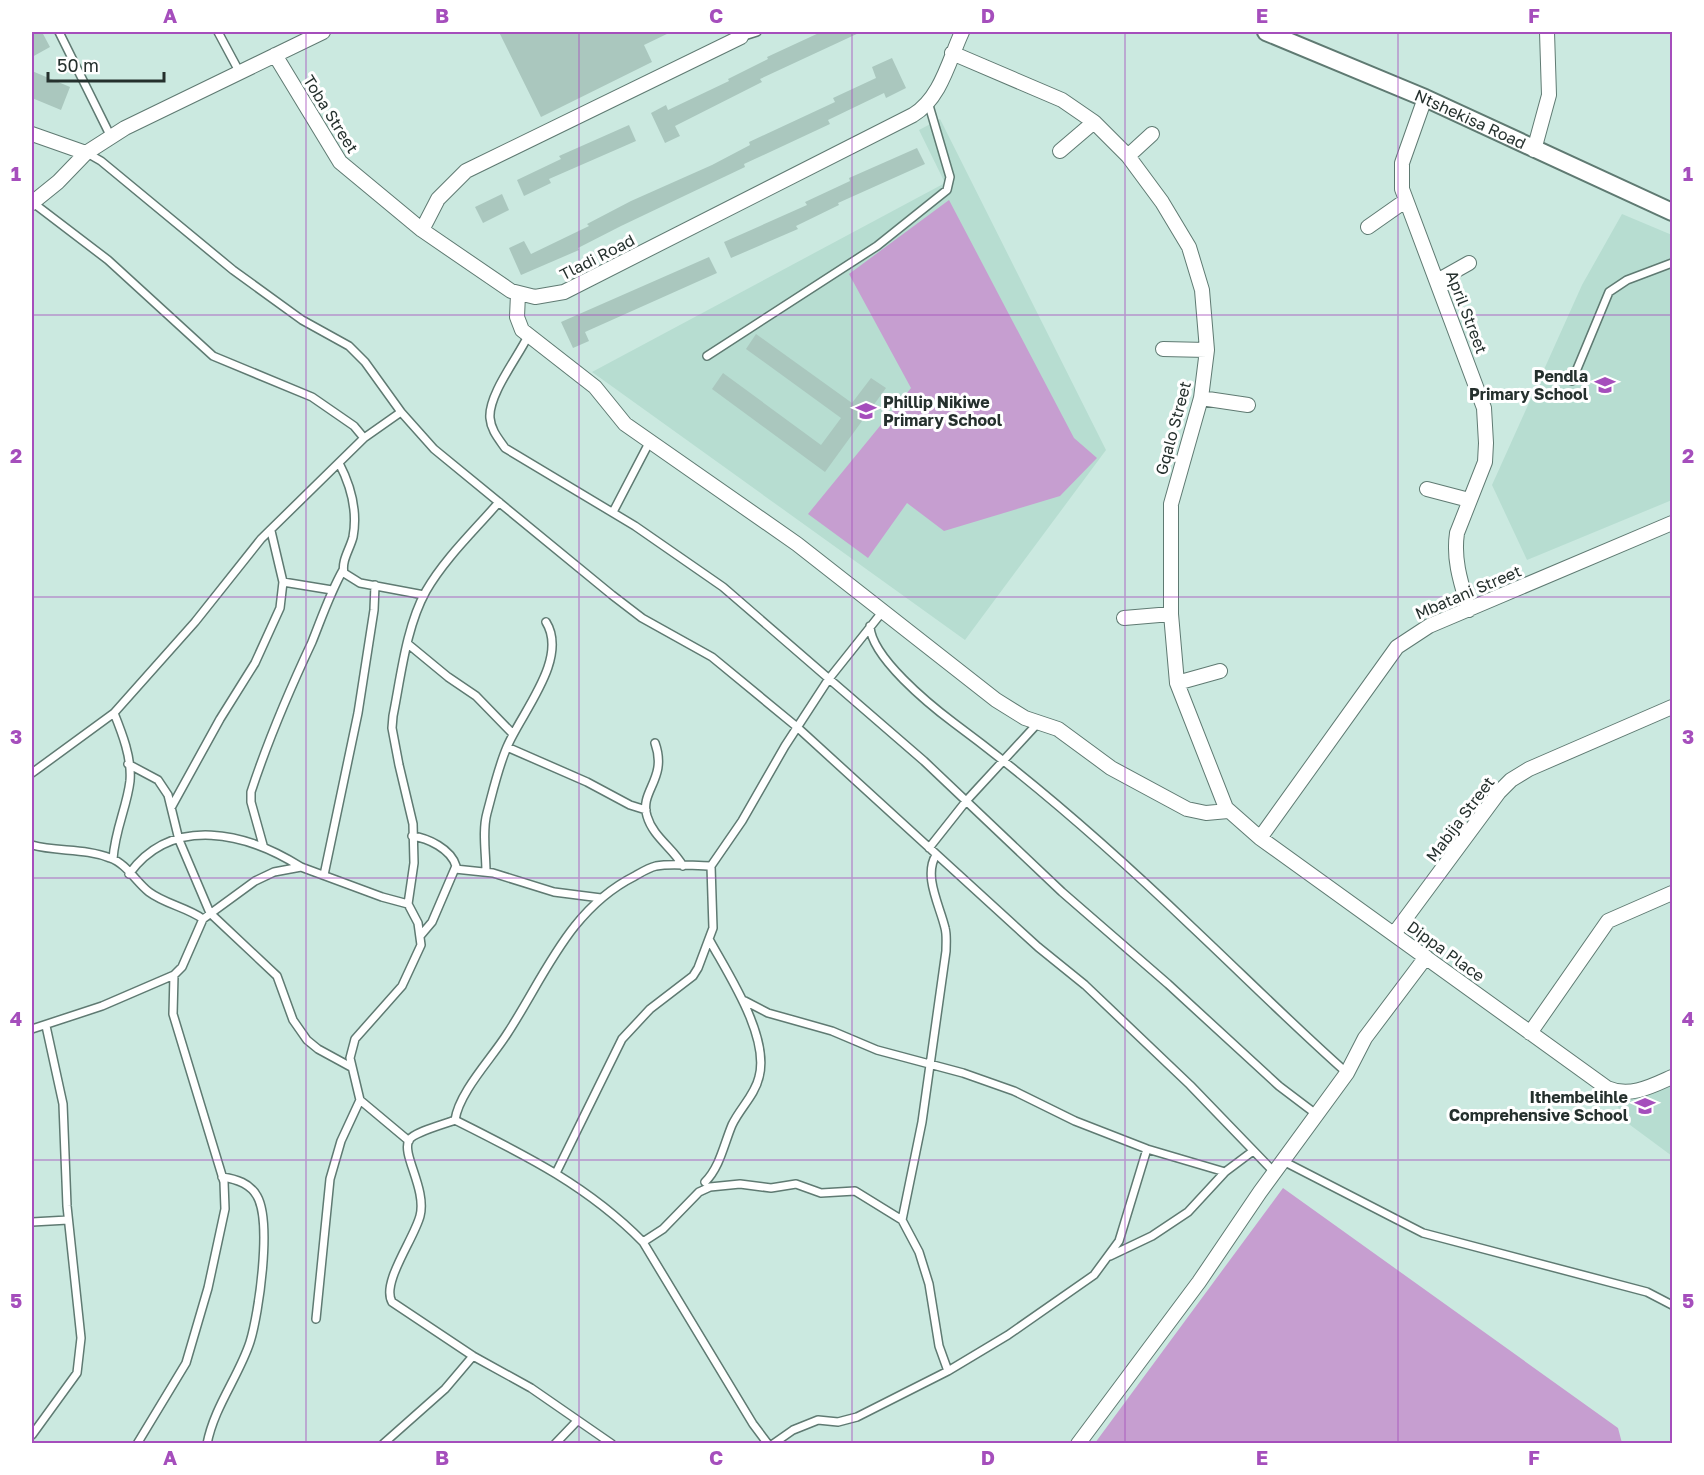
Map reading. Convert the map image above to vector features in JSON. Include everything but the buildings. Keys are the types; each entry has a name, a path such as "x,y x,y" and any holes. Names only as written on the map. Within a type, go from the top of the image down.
{"street":[{"path":"32,202 58,182 86,153 111,137 323,32"},
{"name":"Tladi Road","path":"518,294 536,297 564,292 907,119 928,102 942,79 962,32"},
{"name":"Ntshekisa Road","path":"1266,32 1425,98 1672,212"},
{"path":"1534,150 1549,95 1547,32"},
{"path":"739,34 466,171 438,199 422,230 518,294 517,317 528,336 595,387 621,420 797,544 996,700 1025,718 1058,729 1111,768 1187,809 1206,813 1228,811"},
{"name":"Gqalo Street","path":"952,53 1062,100 1094,122 1128,156 1162,202 1189,247 1202,290 1207,350 1201,398 1171,504 1171,614 1177,683 1228,811 1260,838"},
{"name":"Toba Street","path":"275,55 340,162 422,230"},
{"name":"April Street","path":"1425,98 1402,163 1401,178 1406,201 1478,388 1485,416 1485,462 1457,532 1455,554 1468,610"},
{"path":"1060,151 1094,122"},
{"path":"32,134 86,153"},
{"path":"1128,156 1152,134"},
{"path":"1368,227 1406,201"},
{"path":"1437,281 1469,263"},
{"path":"1163,349 1207,350"},
{"path":"1201,398 1248,405"},
{"path":"1427,489 1469,500"},
{"name":"Mbatani Street","path":"1260,838 1397,647 1417,632 1672,523"},
{"path":"1124,618 1171,614"},
{"path":"1177,683 1220,671"},
{"name":"Mabija Street","path":"1394,934 1499,792 1511,780 1529,769 1672,706"},
{"name":"Dippa Place","path":"1260,838 1613,1091 1639,1090 1672,1077"},
{"path":"1530,1033 1608,921 1672,893"},
{"path":"1078,1443 1199,1282 1347,1073 1359,1047 1426,957"}],"lane":[{"path":"58,32 111,137"},
{"path":"218,32 240,73"},
{"path":"739,34 757,32"},
{"path":"707,356 877,246 947,190 950,177 928,102"},
{"path":"86,153 101,161 233,270 302,320 349,346 365,362 401,412 434,449 642,618 712,657 797,727 1038,947 1085,985 1254,1151 1279,1167 1423,1233 1647,1292 1672,1305"},
{"path":"32,202 57,224 116,267 213,356 312,397 354,426 364,438"},
{"path":"1572,381 1609,292 1627,280 1672,263"},
{"path":"528,336 492,406 490,417 494,432 510,452 613,512 723,587 967,800 1062,892 1168,984 1279,1086 1316,1114"},
{"path":"32,773 114,713 195,622 226,580 271,531 364,438 401,412"},
{"path":"613,512 650,441"},
{"path":"263,845 250,802 251,792 287,695 332,590 343,570 352,538 354,514 348,480 339,463"},
{"path":"409,1141 360,1100 351,1066 350,1051 356,1039 402,986 418,955 421,935 408,904 414,863 412,818 392,728 408,644 424,595 446,563 500,502"},
{"path":"172,806 255,663 280,609 283,582 271,531"},
{"path":"343,570 352,580 424,595"},
{"path":"283,582 332,590"},
{"path":"324,875 358,713 374,610 375,585"},
{"path":"556,1173 622,1039 650,1008 695,974 710,941 714,922 711,866 742,821 797,727 828,680 883,611"},
{"path":"486,872 487,814 507,747 533,702 552,652 552,637 546,622"},
{"path":"870,626 877,648 927,703 1005,761 1192,927 1296,1029 1347,1073"},
{"path":"408,644 448,677 476,696 513,734"},
{"path":"113,859 116,833 130,781 128,764 114,713"},
{"path":"929,848 967,800 1038,723"},
{"path":"655,743 660,766 645,810 652,828 683,866"},
{"path":"507,747 645,810"},
{"path":"128,764 158,780 172,806 178,837 210,913 277,976 288,1010 307,1040 318,1049 351,1066"},
{"path":"412,836 438,846 454,861 456,869 432,922 421,935"},
{"path":"129,874 142,857 178,837 241,839 263,845 301,867 382,897 408,904"},
{"path":"32,845 56,851 97,853 113,859 151,893 189,909 203,919"},
{"path":"902,1220 922,1122 946,951 946,931 932,880 933,860 936,855"},
{"path":"612,1443 531,1389 472,1356 395,1305 388,1294 390,1283 416,1231 421,1213 420,1188 406,1155 412,1137 455,1120 464,1097 508,1033 559,946 601,898 620,883 656,866 711,866"},
{"path":"32,1029 46,1026 174,975 182,967 203,919 210,913 255,882 274,872 301,867"},
{"path":"456,869 486,872 554,892 601,898"},
{"path":"705,1182 715,1167 733,1123 759,1077 756,1037 745,1001 710,941"},
{"path":"137,1443 164,1397 182,1373 190,1353 208,1288 226,1201 222,1177 173,1014 174,975"},
{"path":"745,1001 768,1013 929,1065 963,1072 1014,1091 1075,1121 1147,1149 1225,1172"},
{"path":"32,1435 79,1367 81,1338 68,1220 63,1104 46,1026"},
{"path":"316,1319 330,1179 341,1141 360,1100"},
{"path":"455,1120 556,1173 611,1211 643,1242 753,1424 768,1443"},
{"path":"773,1443 793,1430 818,1420 838,1422 857,1417 948,1371 1008,1335 1094,1275 1110,1256 1130,1212 1137,1176 1147,1149"},
{"path":"1110,1256 1152,1236 1188,1212 1225,1172 1254,1151"},
{"path":"207,1443 252,1335 264,1240 264,1218 258,1197 245,1184 222,1177"},
{"path":"643,1242 663,1229 699,1192 720,1185 771,1188 796,1184 821,1192 855,1191 902,1220 924,1262 939,1346 948,1371"},
{"path":"32,1222 68,1220"},
{"path":"383,1443 445,1389 472,1356"},
{"path":"555,1443 577,1421"}],"shaded area":[{"name":"Phillip Nikiwe Primary School","path":"940,119 1106,450 965,640 592,372 945,183 919,130"},
{"path":"949,200 1074,438 1097,458 1060,496 944,531 907,503 868,558 808,514 911,388 849,274"},
{"name":"Pendla Primary School","path":"1622,214 1672,235 1672,500 1527,560 1492,485 1582,285"},
{"name":"Ithembelihle Comprehensive School","path":"1672,1077 1672,1156 1622,1119 1613,1091"},
{"path":"1283,1188 1618,1428 1622,1443 1095,1443"}],"place":[{"name":"Pendla Primary School","path":"1605,385"},
{"name":"Phillip Nikiwe Primary School","path":"866,411"},
{"name":"Ithembelihle Comprehensive School","path":"1645,1106"}]}
